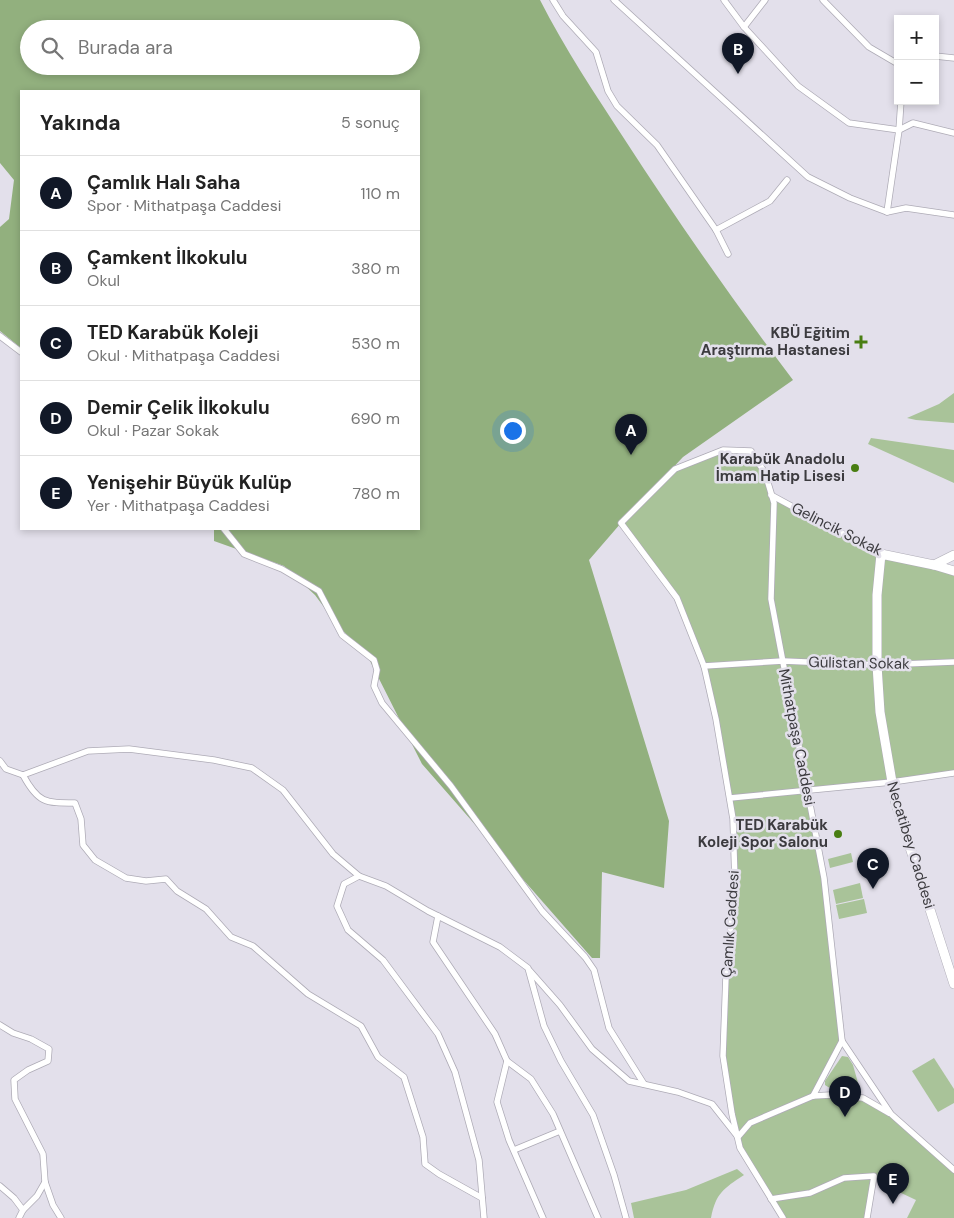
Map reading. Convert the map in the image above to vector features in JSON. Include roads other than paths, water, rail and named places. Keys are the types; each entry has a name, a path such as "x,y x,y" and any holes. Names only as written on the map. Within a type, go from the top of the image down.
{"street":[{"path":"553,0 563,16 596,52 608,91 617,106 657,145 716,230 728,254"},
{"path":"614,0 808,176 850,198 887,212 906,208 954,215"},
{"path":"724,0 744,27 798,86 850,123 899,130 913,123 954,133"},
{"path":"744,27 766,0"},
{"path":"824,0 869,47 894,62"},
{"path":"939,56 954,58"},
{"path":"887,212 901,105"},
{"path":"716,230 763,206 770,201 787,180"},
{"path":"0,336 20,351"},
{"name":"Mithatpaşa Caddesi","path":"621,524 675,469 723,450 751,451 765,473 774,503 771,599 824,878 842,1041 891,1114 954,1170"},
{"name":"Gelincik Sokak","path":"771,495 881,554 954,571"},
{"name":"Çamlık Caddesi","path":"621,524 677,598 704,666 733,819 735,882 726,976 723,1056 740,1148 783,1218"},
{"path":"225,530 244,554 282,569 319,591 342,635 374,660 377,670 374,686 382,703 451,786 542,911 585,957 594,970 610,1028 644,1084"},
{"name":"Necatibey Caddesi","path":"881,554 877,595 877,665 880,712 896,804 954,984"},
{"path":"934,565 954,555"},
{"path":"934,565 954,561"},
{"name":"Gülistan Sokak","path":"704,666 782,661 877,665 954,662"},
{"path":"0,761 6,769 23,775 88,751 129,749 214,760 252,768 283,790 332,854 359,876 386,886 438,916 500,947 528,968 560,1006 592,1049 629,1081 678,1092 712,1104 738,1137 750,1123 812,1096 830,1095 863,1098 891,1114"},
{"path":"730,798 954,774"},
{"path":"23,775 32,792 50,803 76,803 81,819 83,845 95,860 126,878 146,881 166,879 177,891 206,908 231,937 253,946 308,994 361,1026 378,1057 404,1077 424,1137 425,1164 438,1174 482,1198"},
{"path":"359,876 344,884 337,906 348,930 383,960 438,1034 455,1072 479,1160 484,1218"},
{"path":"438,916 433,942 495,1034 507,1061 531,1079 553,1114 598,1218"},
{"path":"528,968 544,1026 561,1062 592,1114 614,1175 626,1218"},
{"path":"0,1026 13,1034 31,1039 50,1049 48,1061 28,1070 14,1080 16,1099 43,1154 45,1182 53,1205 61,1218"},
{"path":"812,1096 842,1041"},
{"path":"507,1061 497,1102 514,1150 543,1218"},
{"path":"514,1150 560,1131"},
{"path":"771,1199 810,1193 844,1178 874,1176 867,1218"},
{"path":"20,1218 45,1182"},
{"path":"0,1186 24,1210"}],"place":[{"name":"Çamkent İlkokulu","path":"738,74"},
{"name":"KBÜ Eğitim Araştırma Hastanesi","path":"861,342"},
{"name":"Çamlık Halı Saha","path":"631,455"},
{"name":"Karabük Anadolu İmam Hatip Lisesi","path":"855,468"},
{"name":"TED Karabük Koleji Spor Salonu","path":"838,834"},
{"name":"TED Karabük Koleji","path":"873,889"},
{"name":"Demir Çelik İlkokulu","path":"845,1117"},
{"name":"Yenişehir Büyük Kulüp","path":"893,1204"}]}
